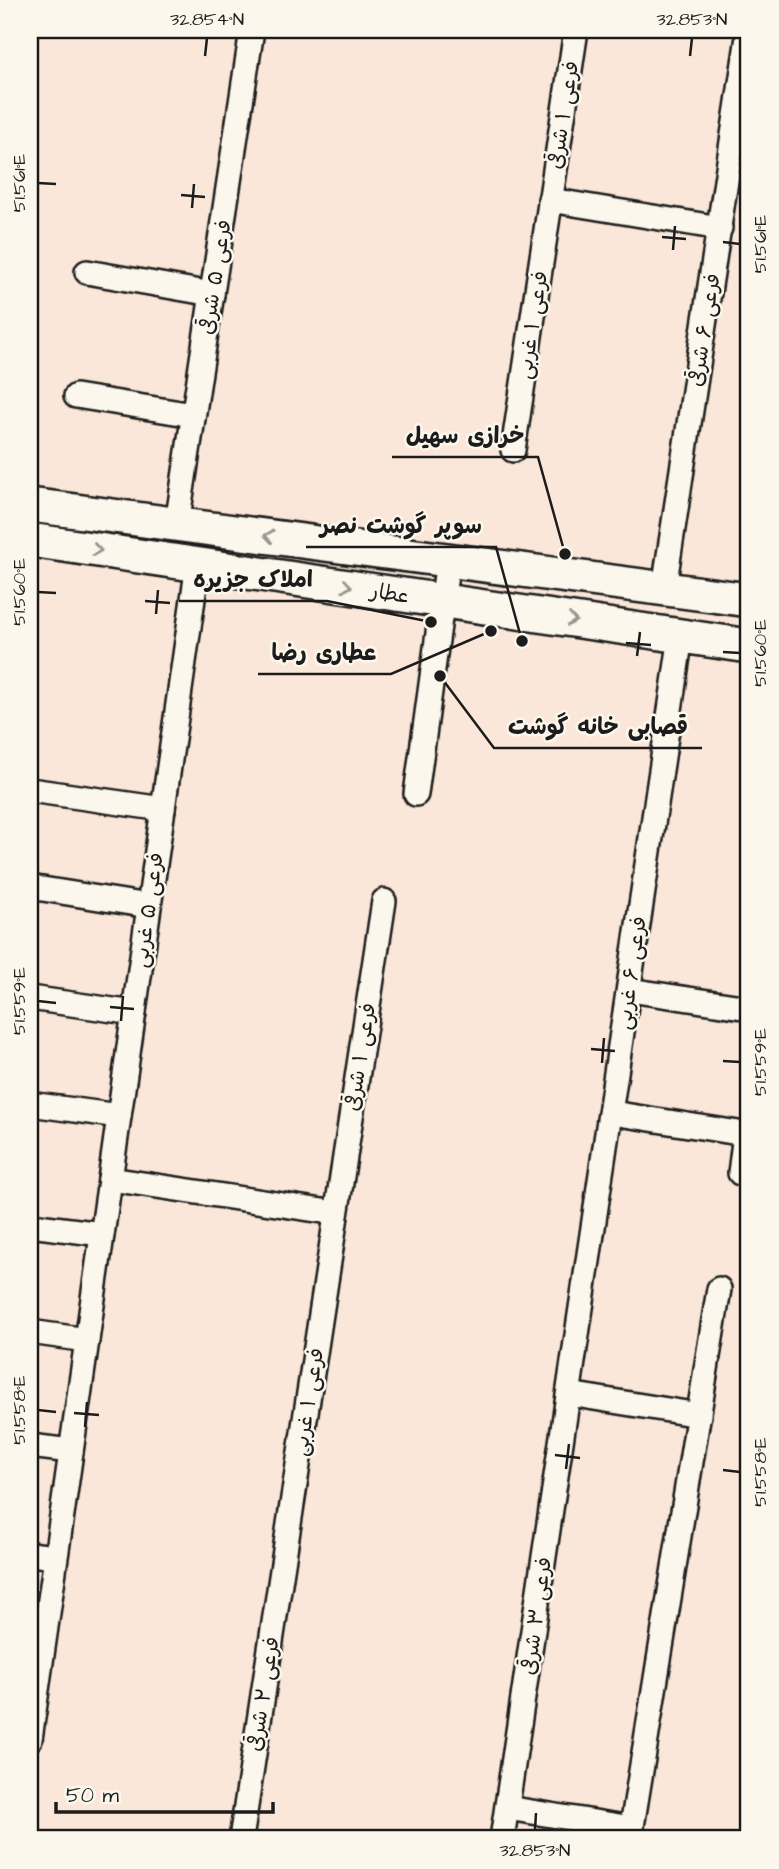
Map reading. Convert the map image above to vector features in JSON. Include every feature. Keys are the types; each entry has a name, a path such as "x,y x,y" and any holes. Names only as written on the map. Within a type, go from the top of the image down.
{"main road":[{"name":"عطار","path":"30,505 749,600"},
{"name":"عطار","path":"30,540 749,646"}],"street":[{"name":"فرعی ۵ شرقی","path":"177,524 252,30"},
{"name":"فرعی ۱ شرقی","path":"550,200 576,30"},
{"name":"فرعی ۶ شرقی","path":"664,588 749,30"},
{"path":"550,200 720,228"},
{"name":"فرعی ۱ غربی","path":"513,450 550,200"},
{"path":"87,272 212,294"},
{"path":"76,396 193,415"},
{"path":"416,794 448,560"},
{"name":"فرعی ۵ غربی","path":"87,1340 198,564"},
{"name":"فرعی ۶ غربی","path":"569,1394 681,636"},
{"path":"30,790 163,809"},
{"path":"30,887 149,906"},
{"name":"فرعی ۱ شرقی","path":"336,1213 384,901"},
{"path":"629,990 749,1008"},
{"path":"30,998 134,1013"},
{"path":"30,1104 119,1116"},
{"path":"612,1113 745,1135 740,1173"},
{"path":"110,1179 336,1213"},
{"name":"فرعی ۱ غربی","path":"279,1591 336,1213"},
{"path":"30,1225 102,1234"},
{"path":"507,1808 631,1833 719,1289"},
{"path":"30,1332 87,1340 55,1557 35,1660 30,1739"},
{"path":"569,1394 699,1415"},
{"name":"فرعی ۳ شرقی","path":"502,1839 569,1394"},
{"path":"30,1446 71,1451"},
{"path":"30,1554 55,1557"},
{"name":"فرعی ۲ شرقی","path":"241,1839 279,1591"}],"place":[{"name":"خرازی سهیل","path":"565,554"},
{"name":"املاک جزیره","path":"431,622"},
{"name":"عطاری رضا","path":"491,631"},
{"name":"سوپر گوشت نصر","path":"522,641"},
{"name":"قصابی خانه گوشت","path":"440,676"}]}
